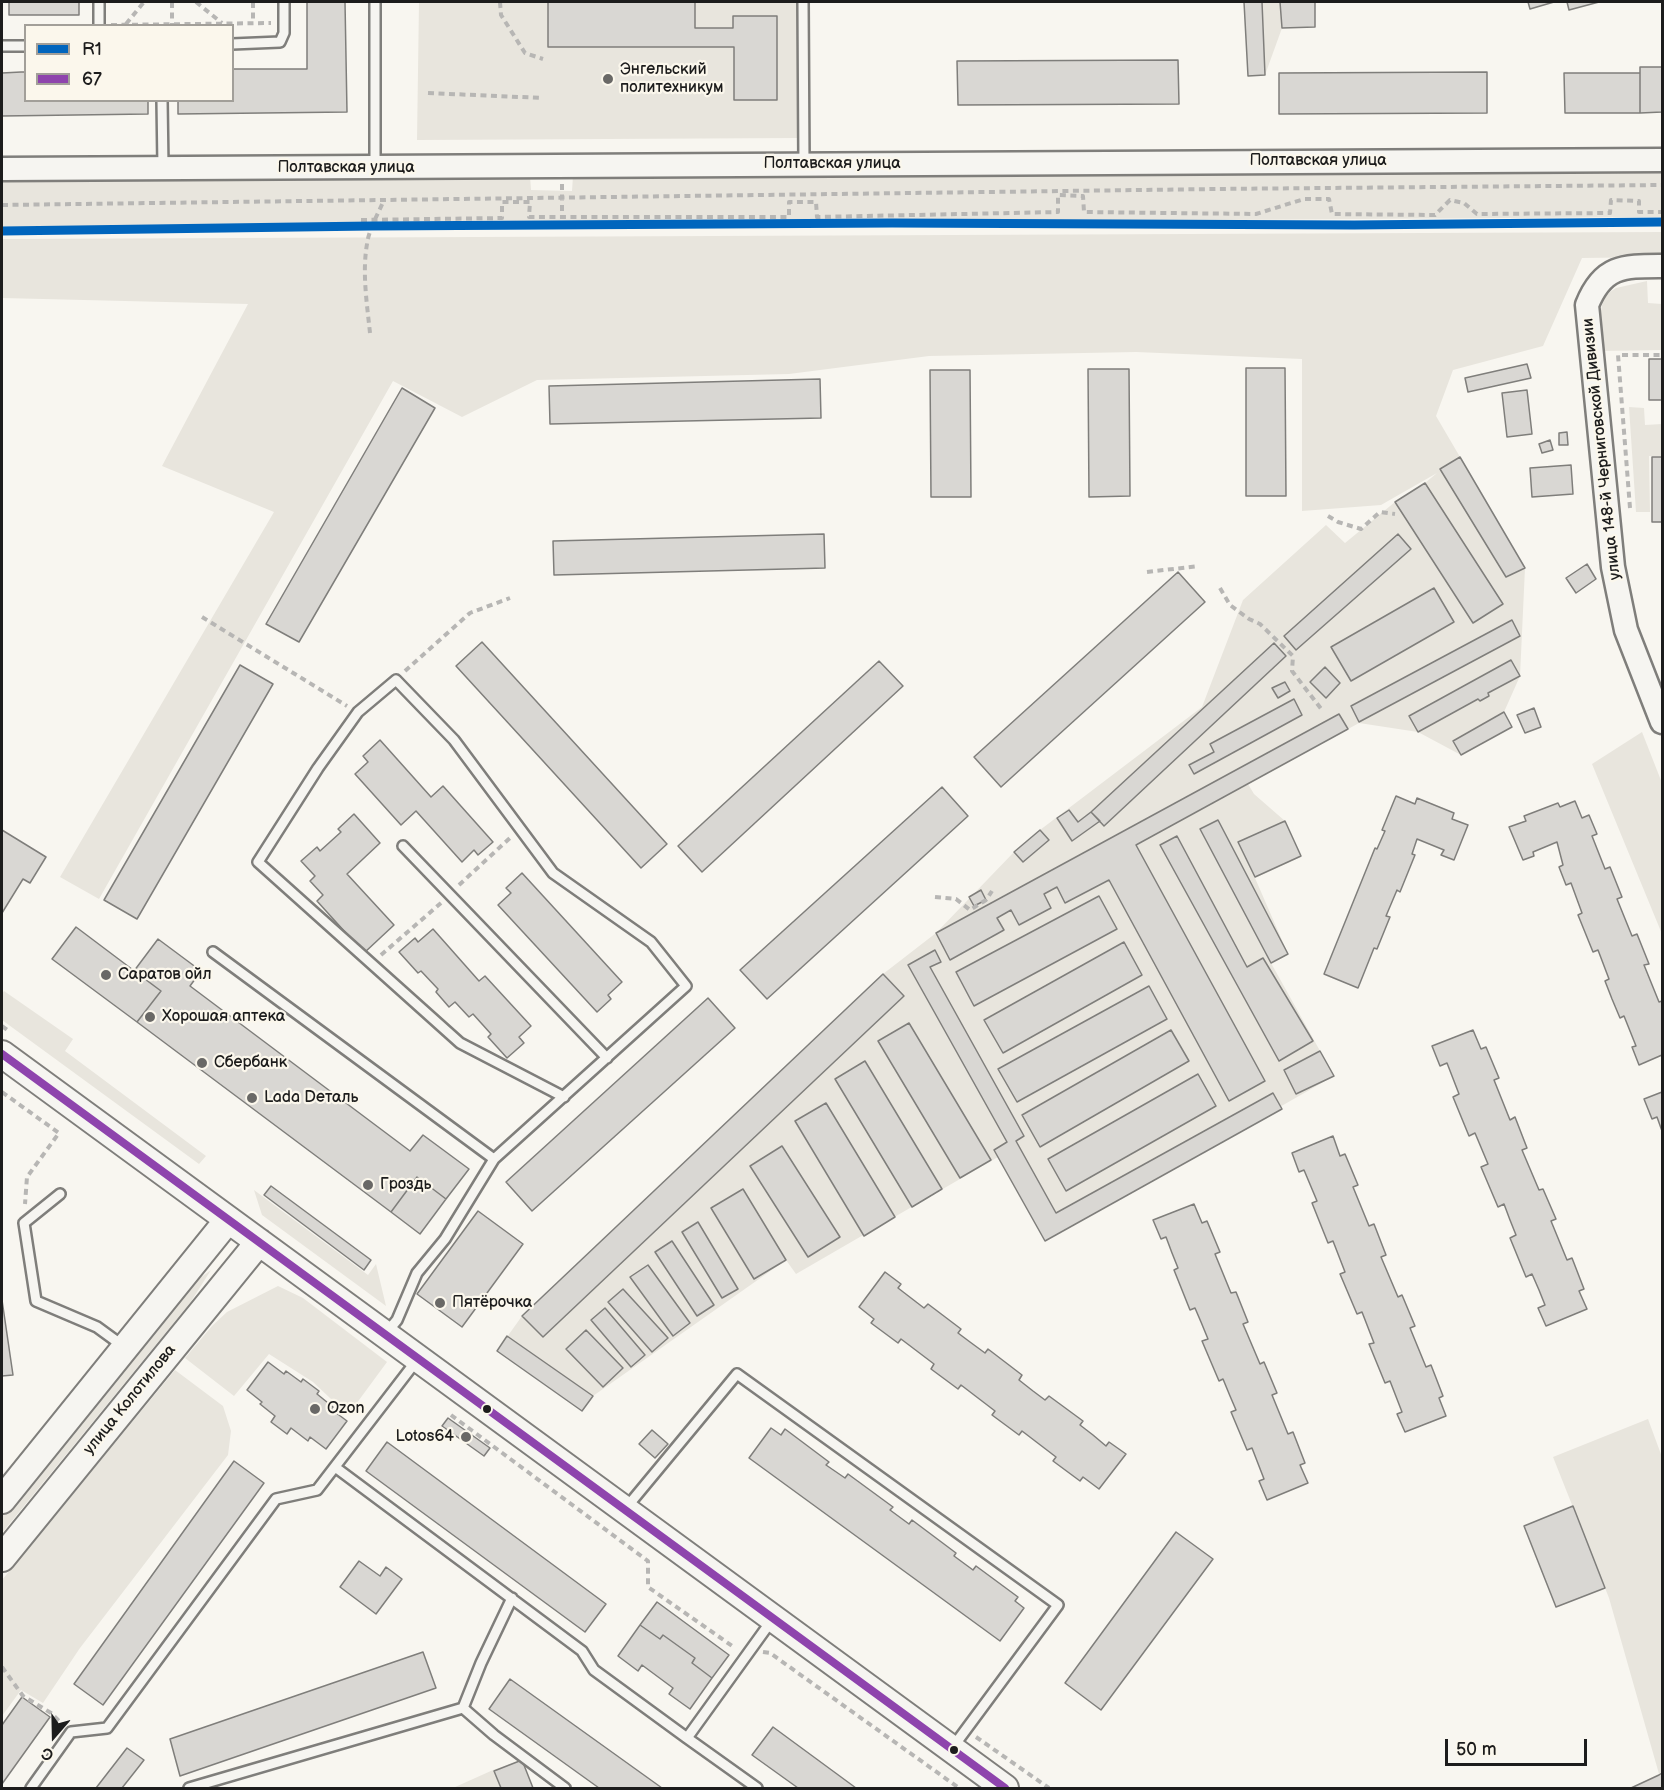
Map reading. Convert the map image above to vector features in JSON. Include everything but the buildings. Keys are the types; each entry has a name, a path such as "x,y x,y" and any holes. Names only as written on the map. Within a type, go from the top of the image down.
{"main road":[{"path":"2,1054 1005,1788"},
{"path":"2,1500 228,1220"},
{"name":"улица Колотилова","path":"2,1558 259,1242"}],"street":[{"name":"Полтавская улица","path":"2,169 1662,160"},
{"name":"улица 148-й Черниговской Дивизии","path":"1662,266 1635,266 1616,270 1594,288 1587,305 1613,567 1626,630 1662,722"}],"lane":[{"path":"99,2 99,24"},
{"path":"234,44 280,42 283,38 284,2"},
{"path":"375,2 375,168"},
{"path":"803,2 804,164"},
{"path":"2,46 24,46"},
{"path":"162,102 163,169"},
{"path":"385,1334 397,1320 417,1273 445,1239 494,1159 564,1097 686,986 651,942 553,873 454,740 396,680 358,712 318,768 258,862 460,1043 564,1097"},
{"path":"403,846 607,1058"},
{"path":"213,952 494,1159"},
{"path":"60,1194 24,1223 36,1301 97,1327 125,1347"},
{"path":"30,1788 71,1732 107,1728 276,1499 317,1490 418,1358"},
{"path":"625,1509 737,1374 1058,1605 951,1749"},
{"path":"335,1467 582,1651 594,1670 758,1788"},
{"path":"464,1708 481,1663 512,1598"},
{"path":"687,1738 773,1618"},
{"path":"189,1788 464,1708"},
{"path":"464,1708 494,1735 565,1788"}],"path":[{"path":"125,24 144,2"},
{"path":"172,2 172,24"},
{"path":"196,2 222,24 284,23"},
{"path":"253,2 253,23"},
{"path":"500,2 501,15 525,53 543,59"},
{"path":"428,93 543,98"},
{"path":"2,205 1662,185"},
{"path":"361,220 502,218 502,202 530,202 529,217 789,217 789,202 816,202 817,217 1058,212 1058,195 1083,196 1084,212 1256,214 1304,199 1329,199 1332,214 1435,215 1450,200 1464,203 1477,214 1610,213 1611,200 1639,201 1638,212 1662,212"},
{"path":"562,198 562,217"},
{"path":"370,333 365,293 367,244 384,200"},
{"path":"1630,517 1618,355 1662,355"},
{"path":"1328,516 1338,522 1361,529 1380,513 1395,514"},
{"path":"1147,572 1199,566"},
{"path":"1220,588 1230,605 1260,624 1293,657 1292,671 1322,710"},
{"path":"396,680 470,613 510,598"},
{"path":"202,617 358,712"},
{"path":"935,897 956,899 970,910 986,900 992,891"},
{"path":"2,1092 59,1133 27,1177 24,1223"},
{"path":"451,1414 648,1561 648,1587 732,1648 770,1653 959,1788"},
{"path":"2,1667 23,1696 51,1713 71,1732"}],"shaded area":[{"name":"Энгельский политехникум","path":"419,2 799,2 797,138 417,140"},
{"path":"1244,2 1315,2 1315,27 1282,28 1265,75 1248,76"},
{"path":"1662,173 1662,217 2,228 2,181 530,176 531,190 572,191 573,176"},
{"path":"1662,232 1662,257 1582,258 1543,346 1453,370 1436,416 1525,568 1520,676 1504,712 1512,727 1461,755 1418,732 1359,723 1248,784 1254,794 1285,821 1301,857 1255,878 1288,954 1271,963 1334,1076 1045,1241 998,1157 796,1274 786,1260 593,1396 582,1411 497,1351 522,1316 883,974 936,933 1014,852 1202,707 1243,600 1326,525 1345,543 1395,502 1437,473 1381,505 1302,511 1302,359 1136,352 929,356 789,374 537,380 462,417 393,381 99,899 60,877 274,512 162,466 248,304 2,298 2,239"},
{"path":"1647,281 1648,303 1662,304 1662,350 1601,351 1600,316 1607,294 1616,288"},
{"path":"1629,407 1644,408 1645,425 1662,424 1662,456 1649,456 1650,512 1636,512"},
{"path":"1642,732 1662,783 1662,934 1592,764"},
{"path":"4,991 73,1039 65,1051 206,1156 199,1164 2,1020"},
{"path":"254,1190 368,1275 376,1264 386,1306 262,1215"},
{"path":"211,1270 190,1303 2,1533 2,1514 181,1292"},
{"path":"278,1286 303,1298 387,1362 348,1415 313,1382 269,1354 234,1396 185,1358 227,1312"},
{"path":"175,1370 223,1406 231,1431 228,1455 80,1648 43,1703 21,1690 2,1716 2,1580"},
{"path":"1648,1419 1662,1457 1662,1788 1631,1788 1659,1774 1609,1598 1553,1457"},
{"path":"522,1760 533,1788 453,1788 493,1770"}],"transit line":[{"name":"R1","path":"2,231 892,223 1354,225 1662,222"},
{"name":"67","path":"2,1054 1005,1788"}],"place":[{"name":"Энгельский политехникум","path":"608,79"},
{"name":"Саратов ойл","path":"106,975"},
{"name":"Хорошая аптека","path":"150,1017"},
{"name":"Сбербанк","path":"202,1063"},
{"name":"Lada Dеталь","path":"252,1098"},
{"name":"Гроздь","path":"368,1185"},
{"name":"Пятёрочка","path":"440,1303"},
{"name":"Ozon","path":"315,1409"},
{"name":"Lotos64","path":"466,1437"}]}
